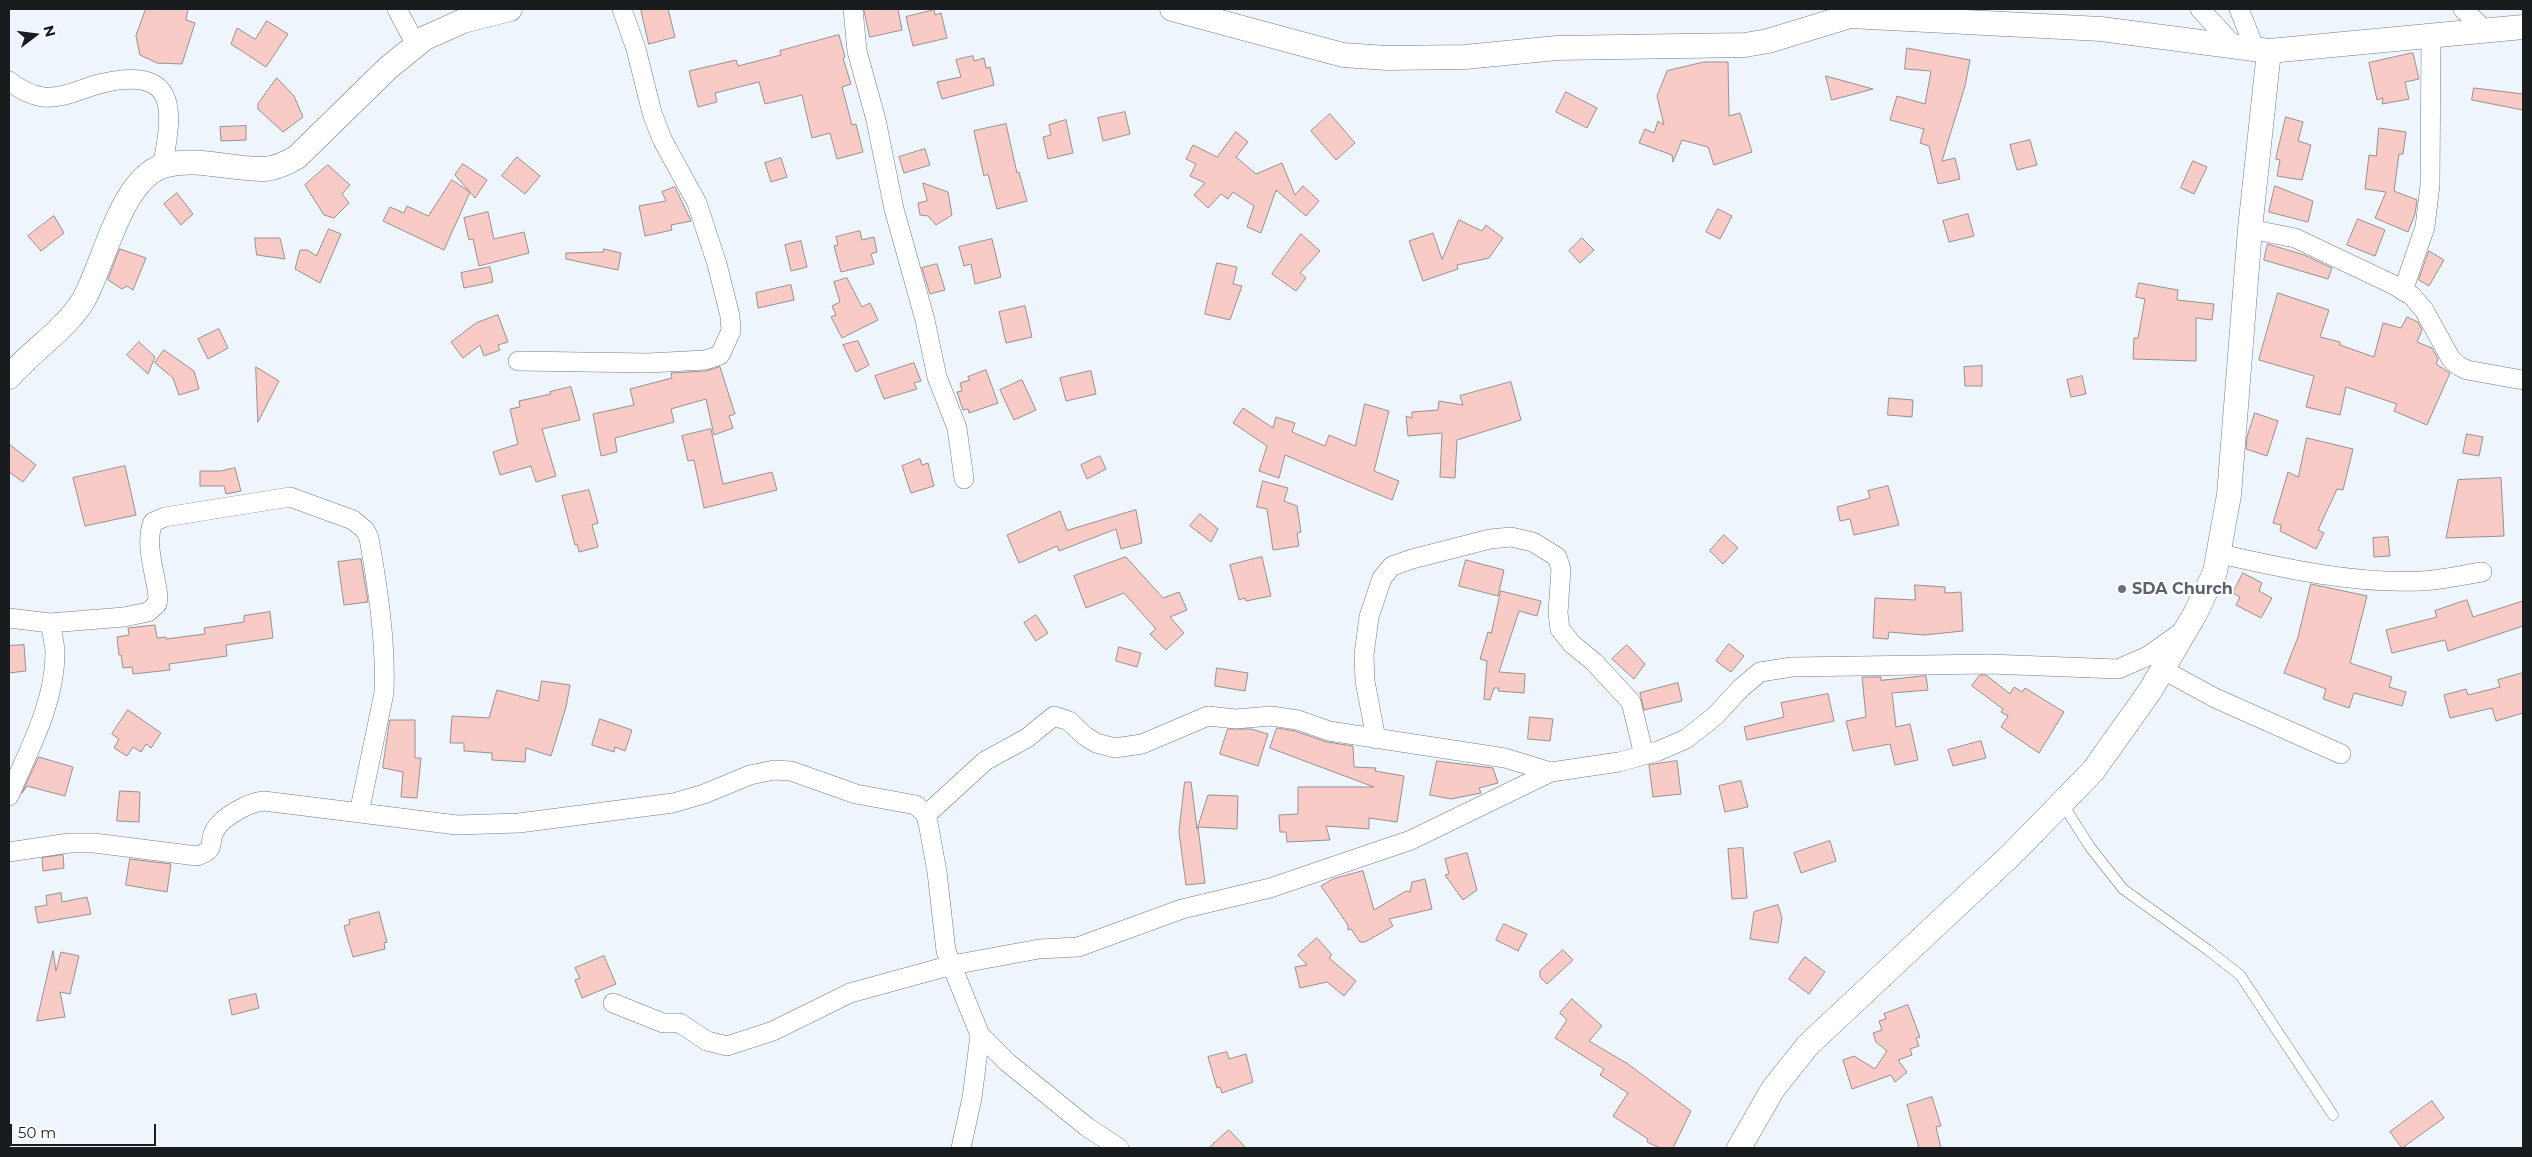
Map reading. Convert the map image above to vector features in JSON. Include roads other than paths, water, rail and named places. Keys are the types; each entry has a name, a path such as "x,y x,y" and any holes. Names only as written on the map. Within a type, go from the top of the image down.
{"street":[{"path":"398,9 416,45"},
{"path":"9,376 73,315 84,299 129,198 139,183 162,166 186,162 265,169 281,165 297,157 388,68 416,45 440,30 510,9"},
{"path":"518,361 648,363 705,360 720,355 731,331 730,316 717,264 697,203 662,139 622,9"},
{"path":"853,9 857,51 876,120 894,209 925,320 937,377 957,428 964,479"},
{"path":"1172,9 1343,55 1387,58 1465,57 1557,48 1745,45 1768,41 1850,16 2024,16 2253,49 2523,27"},
{"path":"2200,9 2253,49"},
{"path":"1739,1148 1773,1089 1808,1045 2012,854 2093,771 2150,691 2215,572 2220,554 2229,496 2250,229 2253,49 2239,9"},
{"path":"2463,9 2485,30"},
{"path":"2403,291 2425,227 2430,185 2431,36"},
{"path":"9,81 30,94 44,97 128,79 146,80 157,86 170,108 168,138 162,166"},
{"path":"2250,229 2296,238 2403,291 2412,296 2424,310 2451,359 2459,366 2467,370 2523,380"},
{"path":"9,618 50,623 124,617 143,614 154,608 158,597 149,542 153,522 165,517 290,498 352,520 365,530 369,538 383,635 385,673 384,693 359,813"},
{"path":"1376,739 1364,681 1364,655 1369,617 1382,578 1392,566 1412,559 1490,539 1511,537 1533,542 1557,557 1561,569 1558,613 1560,629 1572,644 1594,662 1630,702 1644,755"},
{"path":"2220,554 2292,570 2350,579 2424,581 2482,572"},
{"path":"9,796 45,713 52,687 55,652 50,623"},
{"path":"613,1003 663,1023 680,1023 707,1041 727,1046 773,1031 850,993 952,965 1039,949 1078,947 1182,909 1270,888 1346,864 1411,840 1551,772 1619,762 1686,739 1715,716 1741,688 1760,672 1774,668 1989,664 2118,669 2148,656 2186,628"},
{"path":"2162,669 2215,698 2341,754"},
{"path":"926,816 985,761 1027,738 1054,716 1069,721 1085,736 1096,743 1115,748 1142,744 1195,720 1213,715 1236,719 1286,717 1328,731 1505,758 1551,772"},
{"path":"9,852 69,843 94,843 197,856 206,853 212,847 215,830 242,807 254,802 264,801 457,825 519,823 673,803 704,794 750,775 774,770 791,771 856,794 916,805 926,816 937,872 946,951 980,1035 1007,1062 1087,1127 1119,1148"},
{"path":"962,1148 972,1098 980,1035"}],"lane":[{"path":"2062,802 2090,847 2122,889 2240,975 2333,1115"}],"place":[{"name":"SDA Church","path":"2122,589"}]}
